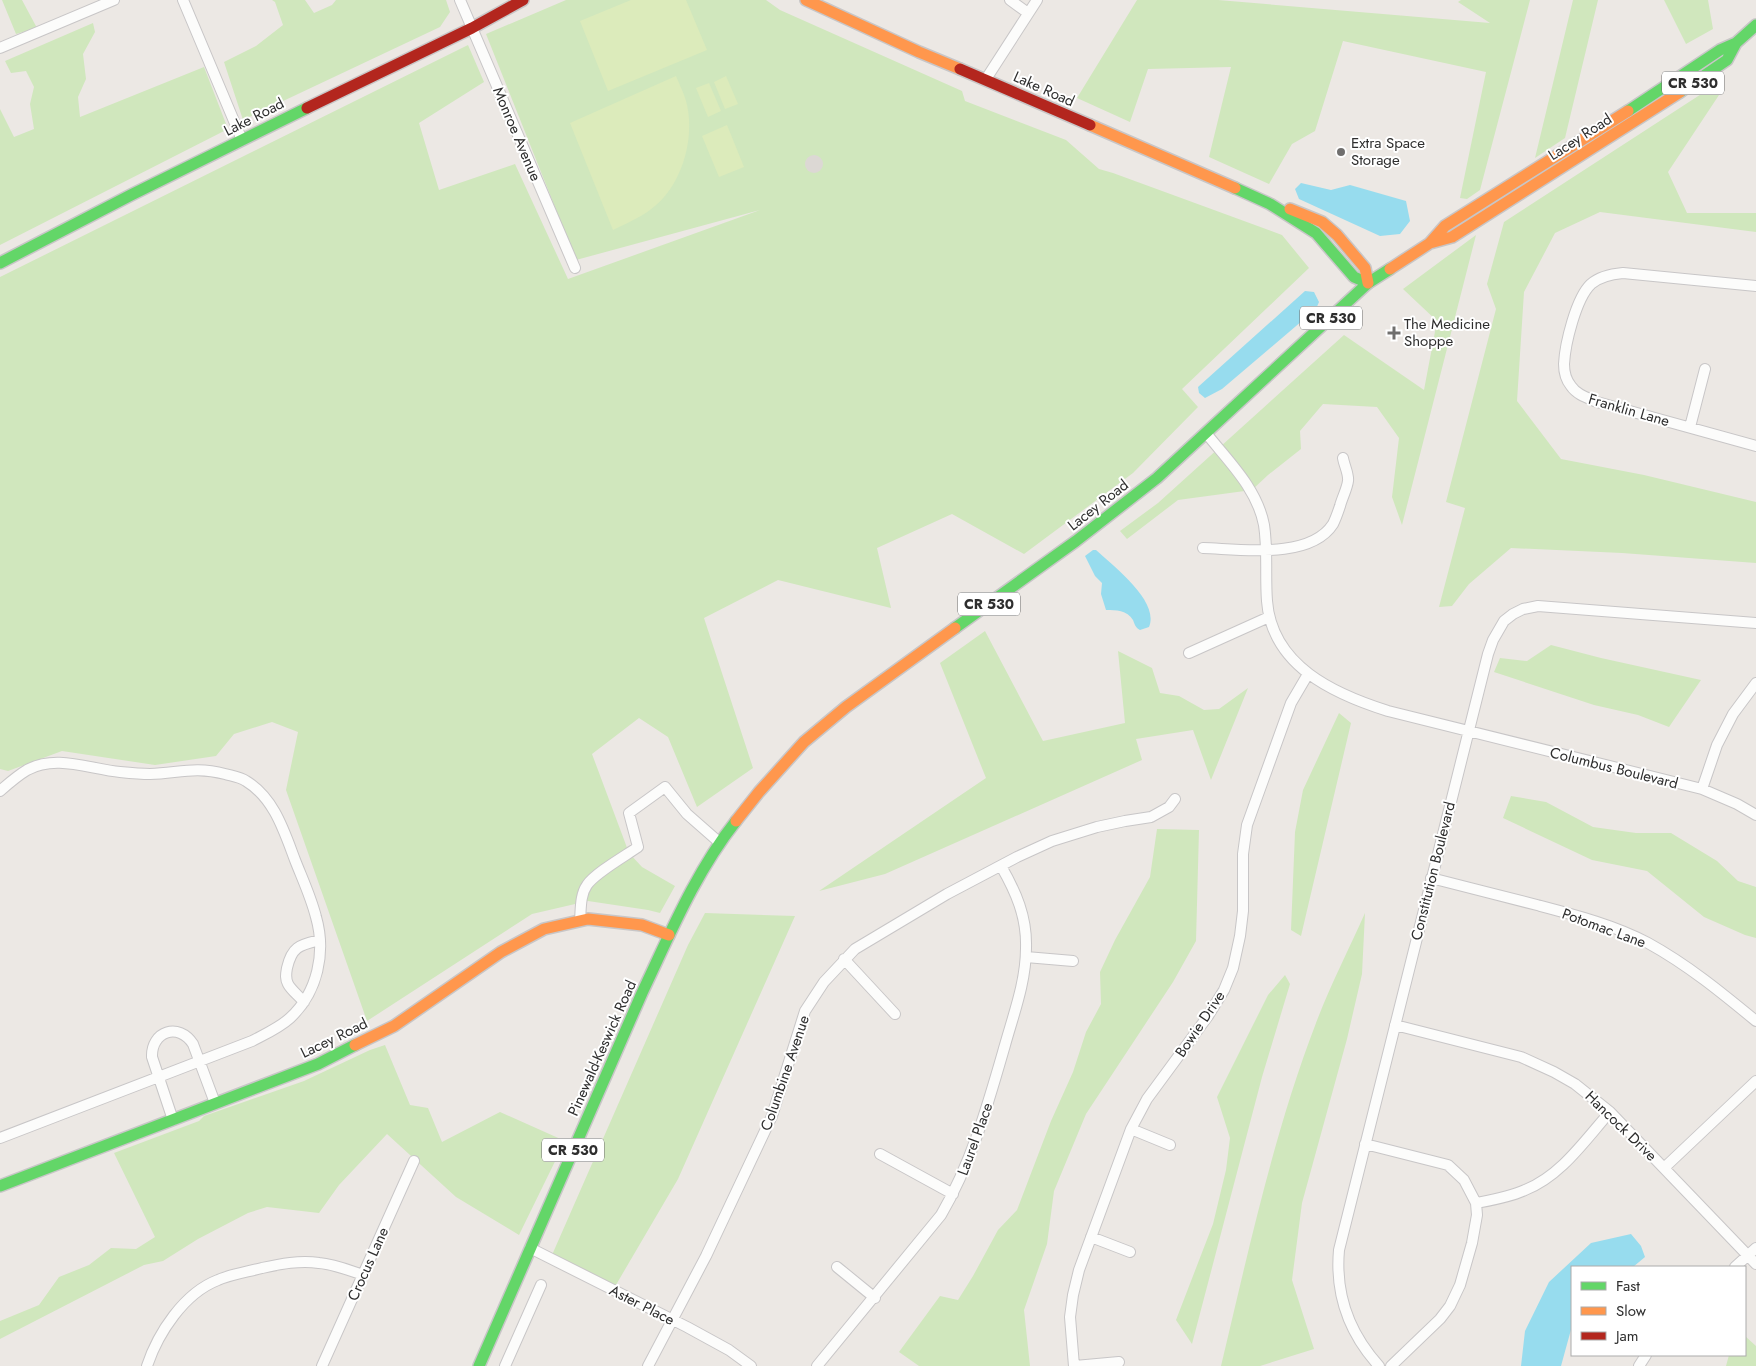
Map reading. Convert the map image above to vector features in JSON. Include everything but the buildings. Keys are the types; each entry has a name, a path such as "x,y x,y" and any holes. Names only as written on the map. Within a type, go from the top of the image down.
{"main road":[{"name":"Lake Road","path":"0,263 130,195 472,28 523,0"},
{"name":"Lake Road","path":"806,0 920,52 1270,204 1299,211 1322,222 1337,235 1365,268 1368,284"},
{"name":"Lacey Road","path":"720,843 773,775 804,742 846,706 1103,521 1157,478 1368,284 1430,243 1445,226 1639,111 1707,75 1727,60 1736,43 1756,26"},
{"name":"CR 530","path":"669,935 702,870 720,843"},
{"name":"Lacey Road","path":"0,1186 318,1064 353,1048 394,1026 501,952 544,929 588,919 642,924 669,935"},
{"name":"Pinewald-Keswick Road","path":"479,1366 669,935"}],"street":[{"path":"0,48 114,0"},
{"path":"183,0 242,140"},
{"name":"Monroe Avenue","path":"460,0 575,268"},
{"path":"1010,0 1028,13"},
{"path":"986,80 1037,0"},
{"name":"Franklin Lane","path":"1756,286 1623,273 1610,274 1592,283 1584,292 1577,306 1566,349 1564,366 1565,376 1571,387 1581,396 1756,446"},
{"path":"1690,427 1706,369"},
{"path":"1189,652 1269,618 1264,525 1251,492 1240,474 1206,433"},
{"path":"1203,548 1265,550 1302,546 1314,540 1332,524 1348,480 1343,458"},
{"name":"Constitution Boulevard","path":"1379,1366 1365,1350 1351,1328 1338,1277 1338,1250 1467,732 1493,640 1504,621 1513,614 1523,609 1538,606 1756,623"},
{"name":"Columbus Boulevard","path":"1269,618 1286,651 1308,674 1334,691 1361,703 1467,732 1702,790 1737,804 1756,815"},
{"name":"Bowie Drive","path":"1075,1366 1070,1317 1073,1295 1091,1237 1131,1129 1147,1100 1208,1016 1224,990 1240,936 1243,911 1242,854 1247,825 1291,703 1308,674"},
{"path":"1702,790 1717,745 1733,714 1756,683"},
{"path":"0,790 28,770 37,766 61,762 118,772 150,774 200,769 246,781 264,794 271,804 287,838 316,916 321,956 318,972 304,1002 276,1028 252,1041 0,1138"},
{"path":"580,920 582,898 586,885 638,847 629,813 665,787 687,814 720,843"},
{"name":"Columbine Avenue","path":"648,1366 731,1206 772,1116 805,1011 824,982 844,959 855,949 947,894 1052,841 1125,820 1151,817 1169,807 1175,799"},
{"name":"Laurel Place","path":"817,1366 875,1298 940,1215 953,1194 972,1153 983,1122 1019,997 1026,957 1023,914 1014,887 1001,866"},
{"name":"Potomac Lane","path":"1431,878 1584,917 1626,933 1648,943 1708,982 1756,1021"},
{"path":"304,1002 286,981 290,956 302,944 320,940"},
{"path":"1026,957 1074,961"},
{"path":"844,959 895,1014"},
{"name":"Hancock Drive","path":"1394,1025 1507,1053 1534,1063 1575,1084 1610,1112 1756,1264"},
{"path":"173,1120 152,1057 155,1040 167,1032 177,1031 190,1038 215,1103"},
{"path":"1664,1168 1756,1081"},
{"path":"1476,1203 1525,1190 1540,1183 1554,1173 1569,1158 1610,1112"},
{"path":"1131,1129 1170,1145"},
{"path":"1365,1144 1448,1165 1464,1180 1476,1203 1478,1215 1460,1284 1450,1306 1440,1319 1391,1366"},
{"path":"880,1154 953,1194"},
{"name":"Crocus Lane","path":"322,1366 414,1161"},
{"path":"1091,1237 1130,1252"},
{"name":"Aster Place","path":"530,1248 730,1350 751,1366"},
{"path":"1736,1266 1756,1248"},
{"path":"147,1366 158,1340 169,1321 195,1292 218,1280 239,1273 292,1263 317,1262 363,1275"},
{"path":"837,1266 875,1298"},
{"path":"505,1366 541,1285"},
{"path":"1075,1366 1119,1362"}],"green space":[{"path":"2,0 22,0 37,28 16,34"},
{"path":"272,0 305,0 314,13 332,5 336,0 446,0 450,12 440,27 243,120 224,62 256,46 283,25 275,2"},
{"path":"566,0 766,0 780,10 962,91 965,101 1066,140 1099,169 1282,235 1309,268 1182,389 1198,407 1133,473 1024,554 952,514 877,548 891,608 778,580 704,618 753,768 697,807 668,737 639,718 592,754 629,853 642,867 675,886 660,913 588,901 532,914 367,1021 286,790 298,732 272,722 234,734 216,756 155,765 62,751 8,771 0,769 0,277 468,45 484,82 419,123 439,190 515,164 568,279 760,210 576,260 486,34"},
{"path":"631,0 686,0 707,50 608,91 580,21"},
{"path":"1137,0 1218,0 1490,23 1458,2 1461,0 1530,0 1480,190 1467,199 1460,198 1486,72 1343,41 1315,131 1292,144 1269,184 1209,157 1231,67 1148,69 1130,122 1077,98"},
{"path":"1573,0 1598,0 1565,138 1535,158"},
{"path":"1664,0 1708,0 1713,29 1686,44"},
{"path":"93,23 95,32 83,54 86,79 78,97 80,117 204,67 228,129 0,245 0,109 14,137 34,129 30,104 34,87 26,71 11,73 5,61"},
{"path":"676,76 684,94 689,119 689,134 683,163 677,177 661,201 646,213 613,230 570,123"},
{"path":"726,76 738,104 725,109 714,82"},
{"path":"709,83 721,111 708,117 696,88"},
{"path":"1709,89 1719,95 1668,172 1687,213 1756,213 1756,232 1600,212 1555,233 1524,292 1517,401 1561,459 1644,475 1756,502 1756,563 1622,553 1511,548 1469,584 1452,606 1439,607 1465,508 1446,502 1496,309 1487,284 1504,222"},
{"path":"727,125 744,167 719,177 702,136"},
{"path":"1476,235 1402,525 1392,497 1399,438 1377,407 1323,404 1300,431 1301,449 1252,490 1178,500 1127,539 1120,531 1158,503 1344,335 1424,390 1437,321 1403,289"},
{"path":"985,631 1043,741 1125,723 1118,651 1152,668 1160,693 1179,696 1204,710 1219,709 1248,688 1211,780 1193,730 1136,739 1142,760 885,874 819,891 986,778 940,663"},
{"path":"1551,645 1701,680 1669,727 1638,715 1594,705 1494,672 1500,658 1527,661"},
{"path":"1339,713 1351,723 1301,936 1291,930 1295,832 1303,790"},
{"path":"1511,796 1546,802 1593,827 1636,833 1671,833 1717,861 1738,881 1756,887 1756,938 1704,917 1647,871 1592,860 1503,818"},
{"path":"1157,829 1199,830 1196,941 1173,982 1086,1114 1054,1191 1047,1244 1024,1310 1030,1366 919,1366 899,1352 940,1296 958,1300 998,1230 1017,1210 1051,1121 1073,1072 1086,1032 1101,1004 1100,972 1115,940 1150,877"},
{"path":"705,913 795,916 678,1179 613,1290 552,1255 688,945"},
{"path":"1365,913 1362,974 1347,1039 1302,1203 1292,1280 1314,1349 1260,1366 1221,1366 1263,1193 1287,1107 1321,1009"},
{"path":"1285,975 1290,984 1262,1077 1192,1344 1176,1320 1213,1224 1226,1170 1230,1138 1217,1097 1268,995"},
{"path":"385,1045 410,1105 428,1108 442,1142 500,1112 565,1141 519,1235 456,1197 387,1134 339,1185 319,1213 267,1207 248,1213 198,1239 163,1261 144,1265 0,1339 0,1321 39,1305 59,1277 89,1265 111,1248 136,1249 155,1237 114,1153 199,1121 204,1116 304,1081 370,1050"},
{"path":"1746,1337 1756,1346 1756,1366 1726,1366 1729,1356 1746,1356"}],"shaded area":[{"path":"810,155 818,155 823,160 821,171 810,173 805,168 805,160"}],"water":[{"path":"1301,183 1331,190 1350,185 1406,201 1410,221 1400,234 1380,236 1299,199 1295,189"},
{"path":"1305,291 1314,292 1319,302 1316,309 1222,389 1205,398 1199,393 1198,387"},
{"path":"1096,550 1142,595 1151,617 1149,627 1140,630 1128,614 1106,610 1101,594 1102,583 1095,576 1085,556"},
{"path":"1631,1234 1641,1246 1645,1257 1634,1266 1571,1266 1571,1330 1561,1366 1521,1366 1525,1331 1549,1282 1591,1243"}],"traffic: fast":[{"path":"1628,111 1720,50 1736,43 1756,25"},
{"path":"1680,92 1727,60 1736,43"},
{"path":"0,263 131,195 307,108"},
{"path":"1235,188 1270,204 1316,233 1354,277 1368,283"},
{"path":"955,628 1076,541 1157,478 1368,283 1390,269"},
{"path":"479,1366 642,993 684,904 721,841 736,821"},
{"path":"0,1186 318,1064 355,1045"}],"traffic: slow":[{"path":"806,0 960,69"},
{"path":"1430,243 1452,237 1680,92"},
{"path":"1390,269 1430,243 1445,226 1628,111"},
{"path":"1090,125 1235,188"},
{"path":"1290,209 1322,222 1337,235 1365,268 1368,283"},
{"path":"736,821 804,742 846,707 955,628"},
{"path":"355,1045 394,1026 501,952 544,929 588,919 642,925 669,935"}],"traffic: jam":[{"path":"307,108 472,28 523,0"},
{"path":"960,69 1090,125"}],"place":[{"name":"Extra Space Storage","path":"1341,152"},
{"name":"The Medicine Shoppe","path":"1394,333"}]}
